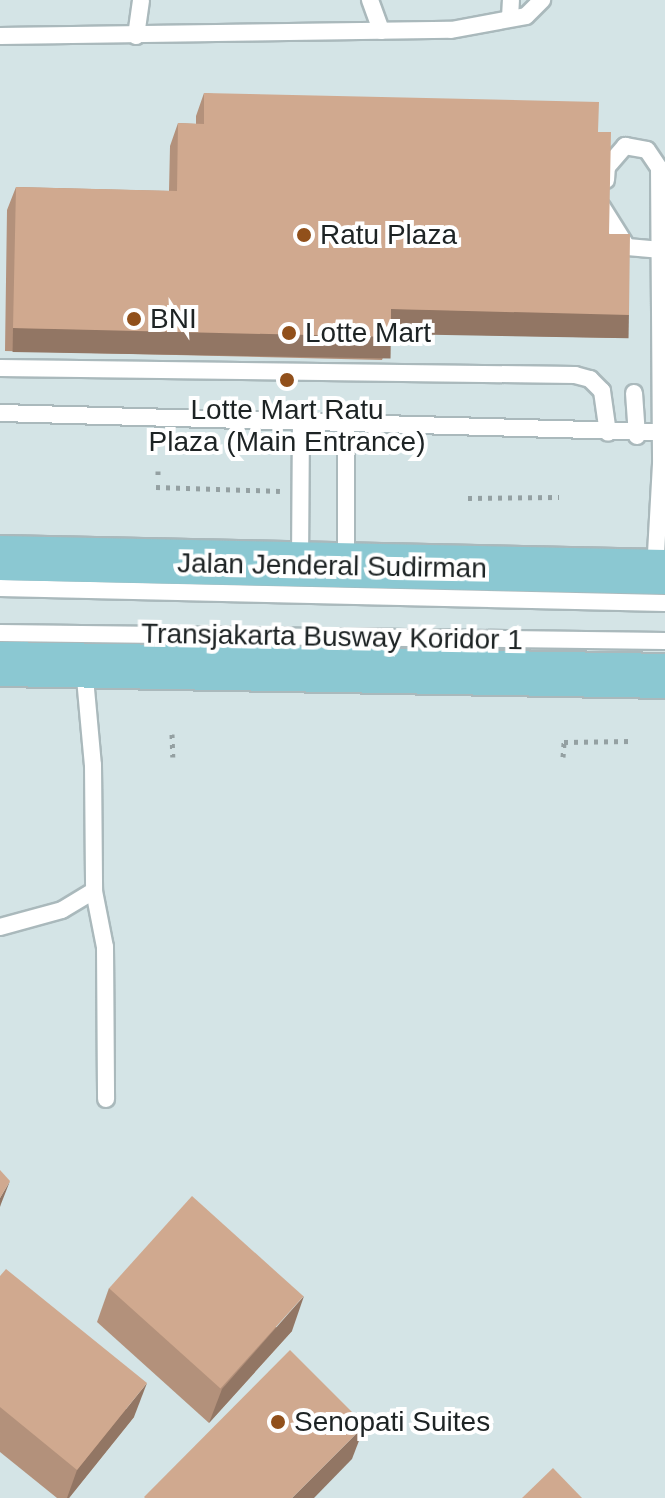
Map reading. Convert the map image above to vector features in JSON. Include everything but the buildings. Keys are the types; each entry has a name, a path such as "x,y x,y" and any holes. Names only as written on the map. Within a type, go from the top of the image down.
{"main road":[{"name":"Jalan Jenderal Sudirman","path":"0,558 346,567 662,583"},
{"path":"0,664 665,676"}],"lane":[{"path":"136,36 141,0"},
{"path":"370,0 381,31"},
{"path":"511,0 521,12"},
{"path":"0,36 451,30 521,12 542,0"},
{"path":"659,250 627,247 602,210 607,167 625,146 647,150 659,168 659,250 658,432 662,583"},
{"path":"0,368 575,375 590,379 602,391 608,433"},
{"path":"634,393 637,436"},
{"path":"0,413 346,421 637,436 658,432"},
{"path":"300,566 301,420"},
{"path":"346,421 346,567"},
{"name":"Transjakarta Busway Koridor 1","path":"0,588 662,583"},
{"name":"Transjakarta Busway Koridor 1","path":"0,633 665,641"},
{"path":"84,667 93,765 94,891 105,947 106,1099"},
{"path":"0,927 62,910 94,891"}],"path":[{"path":"156,487 301,492"},
{"path":"468,498 559,497"},
{"path":"172,734 173,757"},
{"path":"563,757 564,742 632,741"}],"place":[{"name":"Ratu Plaza","path":"304,235"},
{"name":"BNI","path":"134,319"},
{"name":"Lotte Mart","path":"289,333"},
{"name":"Lotte Mart Ratu Plaza (Main Entrance)","path":"287,380"},
{"name":"Senopati Suites","path":"278,1422"}]}
